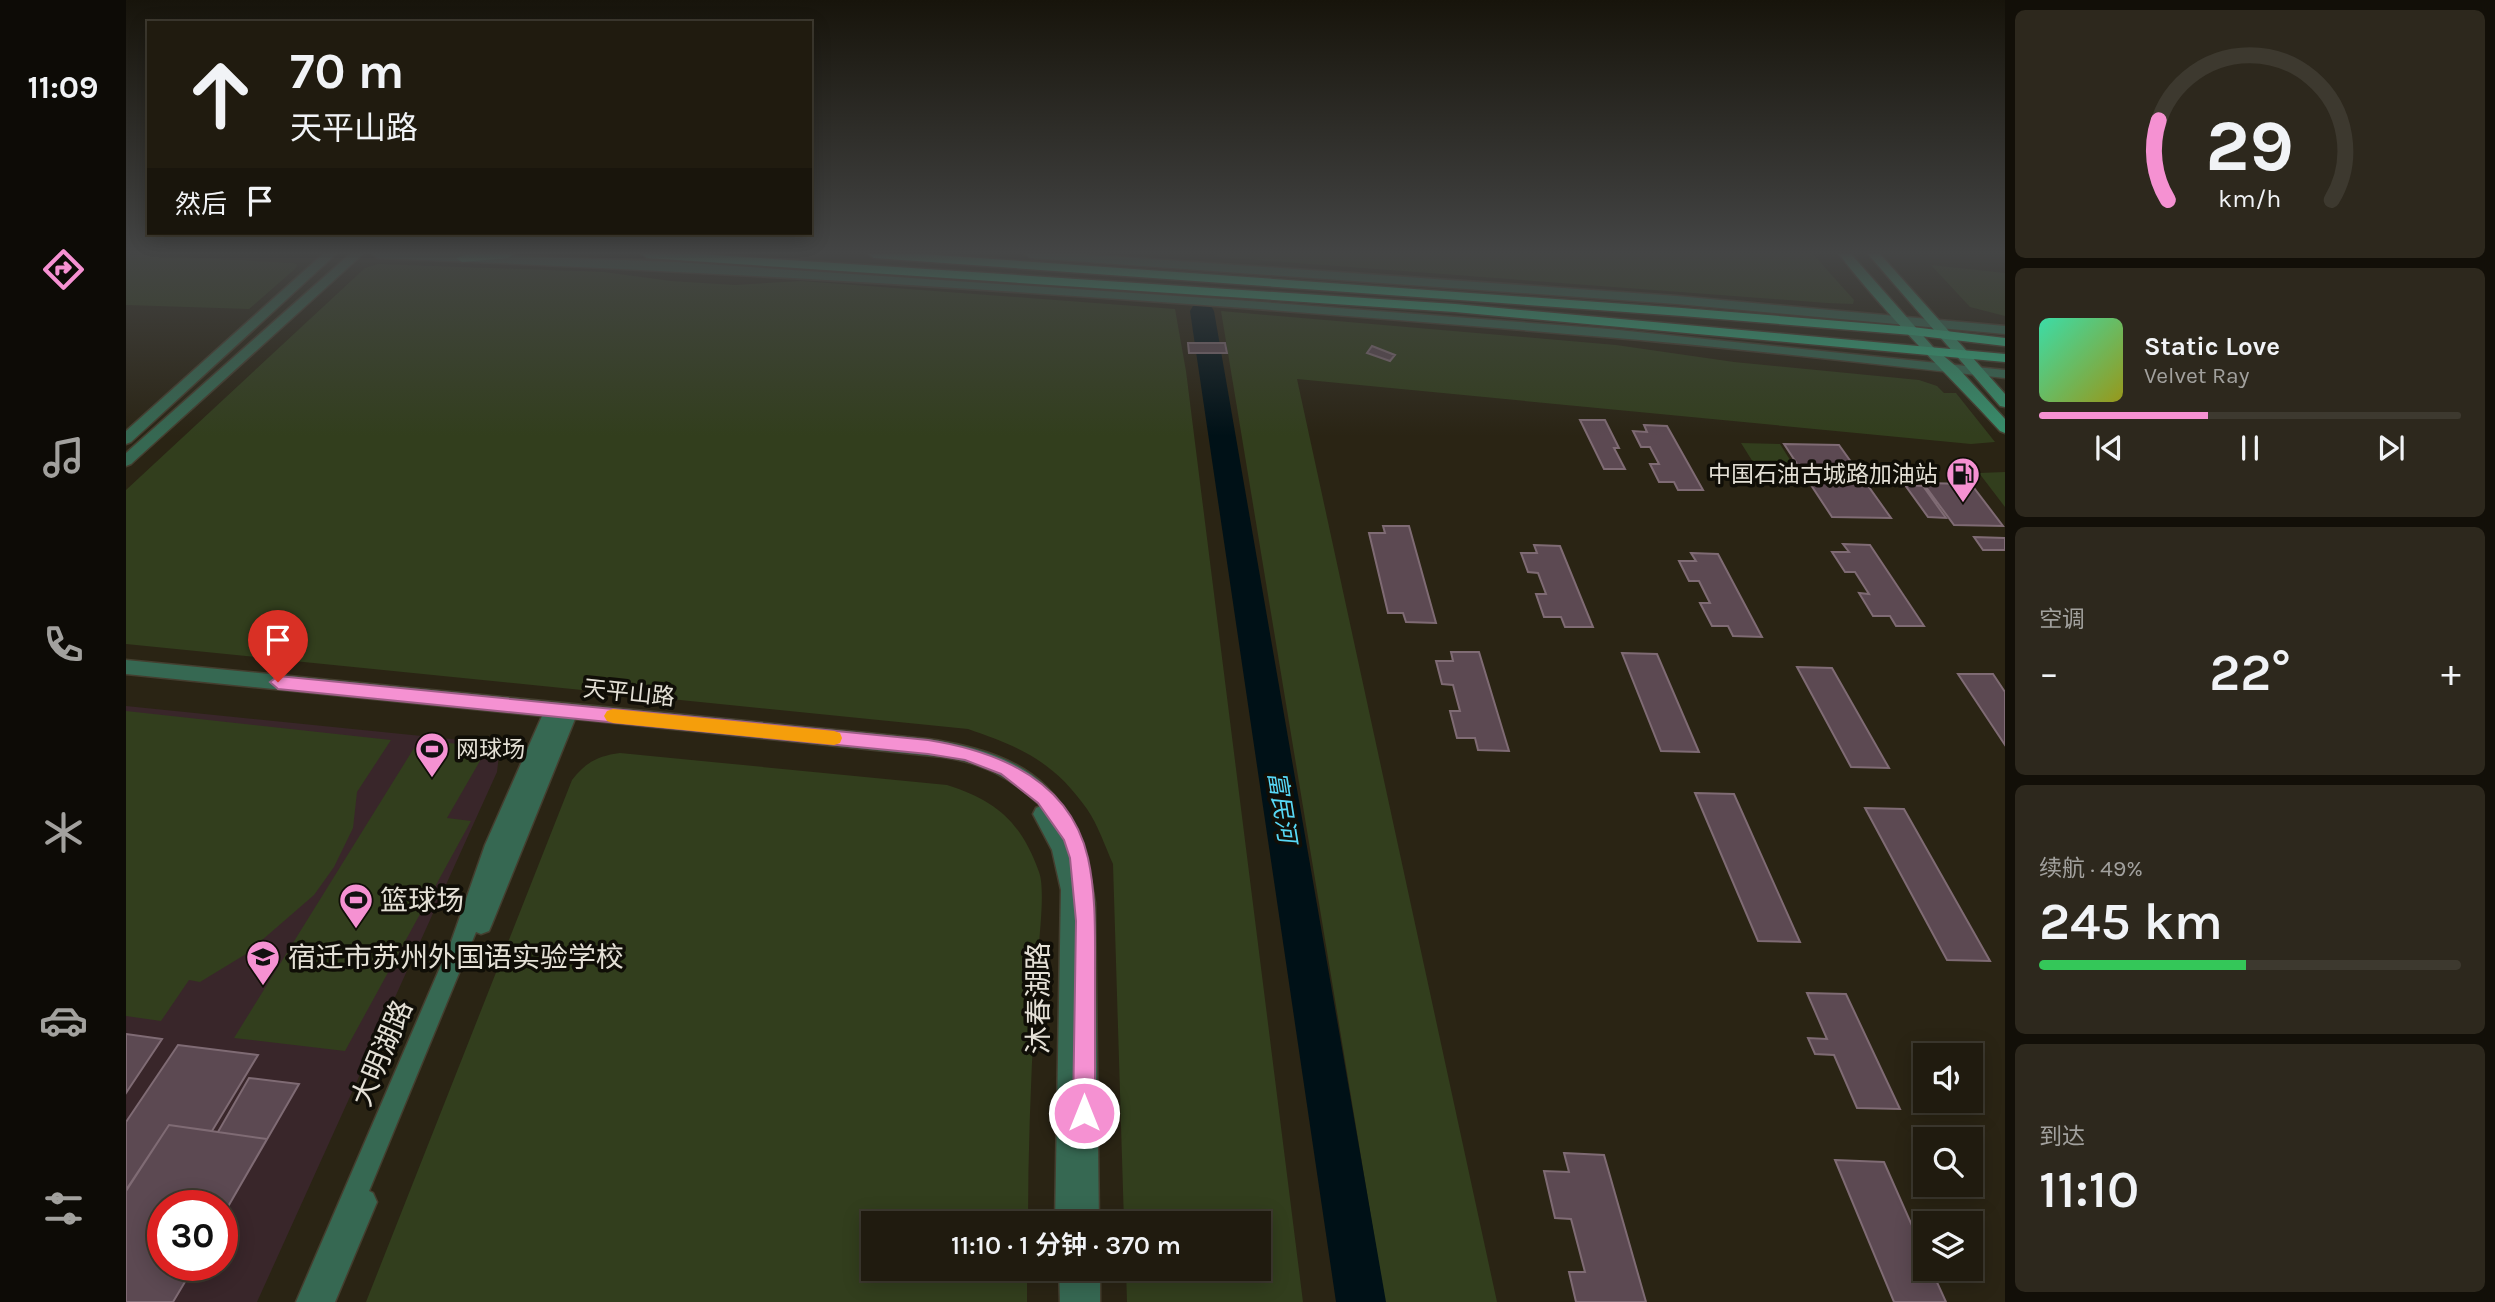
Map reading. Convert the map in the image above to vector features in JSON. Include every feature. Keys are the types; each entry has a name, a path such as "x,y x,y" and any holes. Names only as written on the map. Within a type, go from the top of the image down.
{"main road":[{"path":"1501,315 1564,330"},
{"path":"1522,315 2005,358"},
{"path":"1730,315 1907,325 2005,342"},
{"path":"1898,315 1928,350 1950,368 2005,428"},
{"path":"1928,315 2005,403"}],"street":[{"path":"126,439 263,315"},
{"path":"126,461 287,315"},
{"path":"1379,315 1564,330 2005,374"},
{"path":"1820,315 1907,325"},
{"path":"1941,329 2005,330"},
{"name":"天平山路","path":"126,667 950,760 974,766 999,777 1036,805 1052,824 1073,858"},
{"name":"天平山路","path":"126,676 560,715"},
{"name":"大明湖路","path":"309,1302 456,955 495,845 560,715"},
{"name":"大明湖路","path":"323,1302 560,715"},
{"name":"沐春湖路","path":"1068,1211 1073,858"},
{"name":"沐春湖路","path":"1073,858 1085,921 1086,1211"},
{"path":"1072,1281 1073,1302"},
{"path":"1087,1281 1087,1302"}],"shaded area":[{"name":"宿迁市苏州外国语实验学校","path":"126,706 481,742 497,750 499,755 497,772 257,1302 126,1302"}],"green space":[{"path":"315,315 1176,315 1186,371 1303,1302 1127,1302 1126,1281 1271,1281 1271,1211 1124,1211 1113,864 1087,809 1062,779 1035,758 1004,742 968,729 126,644 126,490"},
{"path":"1222,315 1265,315 1616,345 1734,362 1919,380 1937,386 1944,393 1956,393 1995,442 1971,444 1297,379 1497,1302 1385,1302"},
{"path":"1741,443 1780,444 1797,471 1758,470"},
{"path":"2005,472 2005,507 1979,473"},
{"path":"126,711 391,740 357,792 353,828 334,867 314,895 246,954 200,982 189,980 161,1021 126,1016"},
{"name":"篮球场","path":"419,740 488,747 447,818 471,821 345,1051 234,1038"},
{"path":"620,753 947,785 993,806 1015,827 1032,855 1039,872 1042,891 1031,1096 1028,1211 861,1211 861,1281 1027,1281 1027,1302 366,1302 572,780 593,761"}],"building":[{"path":"1188,343 1225,343 1227,353 1189,353"},
{"path":"1372,346 1395,355 1390,361 1367,353"},
{"path":"1580,420 1605,420 1619,448 1614,448 1625,469 1604,469"},
{"path":"1644,425 1667,426 1703,490 1678,490 1674,482 1659,482 1650,464 1659,464 1650,447 1641,447 1633,431 1647,432"},
{"path":"1784,444 1839,445 1891,518 1832,517"},
{"name":"中国石油古城路加油站","path":"1923,483 1971,484 2003,526 1954,525"},
{"path":"1905,485 1923,486 1946,518 1928,517"},
{"path":"1383,526 1409,526 1436,623 1406,622 1403,613 1388,613 1369,533 1385,533"},
{"path":"1974,537 2005,538 2005,550 1983,550"},
{"path":"1843,544 1870,545 1924,626 1896,626 1890,616 1873,616 1859,593 1869,594 1855,572 1845,572 1832,552 1849,552"},
{"path":"1534,545 1560,546 1593,627 1565,627 1561,617 1544,617 1536,594 1546,594 1538,573 1528,572 1521,553 1537,553"},
{"path":"1691,553 1718,554 1762,637 1733,636 1728,626 1712,626 1700,603 1710,603 1699,581 1689,581 1679,561 1696,561"},
{"path":"1451,652 1479,652 1509,751 1478,750 1475,738 1457,738 1450,711 1460,711 1453,685 1442,684 1436,661 1453,661"},
{"path":"1622,653 1657,654 1699,752 1661,751"},
{"path":"1797,667 1832,668 1889,768 1851,767"},
{"path":"1958,674 1993,674 2005,692 2005,745"},
{"path":"1695,793 1734,794 1800,942 1758,941"},
{"path":"1865,808 1904,809 1990,961 1947,960"},
{"path":"1807,993 1846,994 1900,1109 1857,1108 1834,1055 1815,1054 1808,1038 1827,1039"},
{"path":"126,1034 162,1039 126,1093"},
{"path":"178,1045 258,1055 212,1131 169,1125 126,1190 126,1122"},
{"path":"249,1078 299,1084 238,1190 147,1190 147,1281 185,1281 173,1302 126,1302 126,1191 169,1125 218,1132"},
{"path":"169,1125 267,1139 238,1190 147,1190 147,1281 185,1281 173,1302 126,1302 126,1191"},
{"path":"1564,1153 1604,1155 1646,1302 1576,1302 1569,1272 1585,1272 1571,1219 1555,1218 1544,1171 1569,1172"},
{"path":"1835,1160 1884,1162 1913,1228 1913,1281 1936,1281 1946,1302 1894,1302"}],"waterway":[{"name":"富民河","path":"1203,315 1361,1302"}],"slow traffic":[{"path":"613,716 834,738"}],"place":[{"name":"中国石油古城路加油站","path":"1963,504"},
{"name":"网球场","path":"432,779"},
{"name":"篮球场","path":"356,930"},
{"name":"宿迁市苏州外国语实验学校","path":"263,987"}],"route":[{"path":"278,682 928,747 965,753 1007,768 1045,797 1059,814 1079,858 1085,921 1084,1113"}]}
